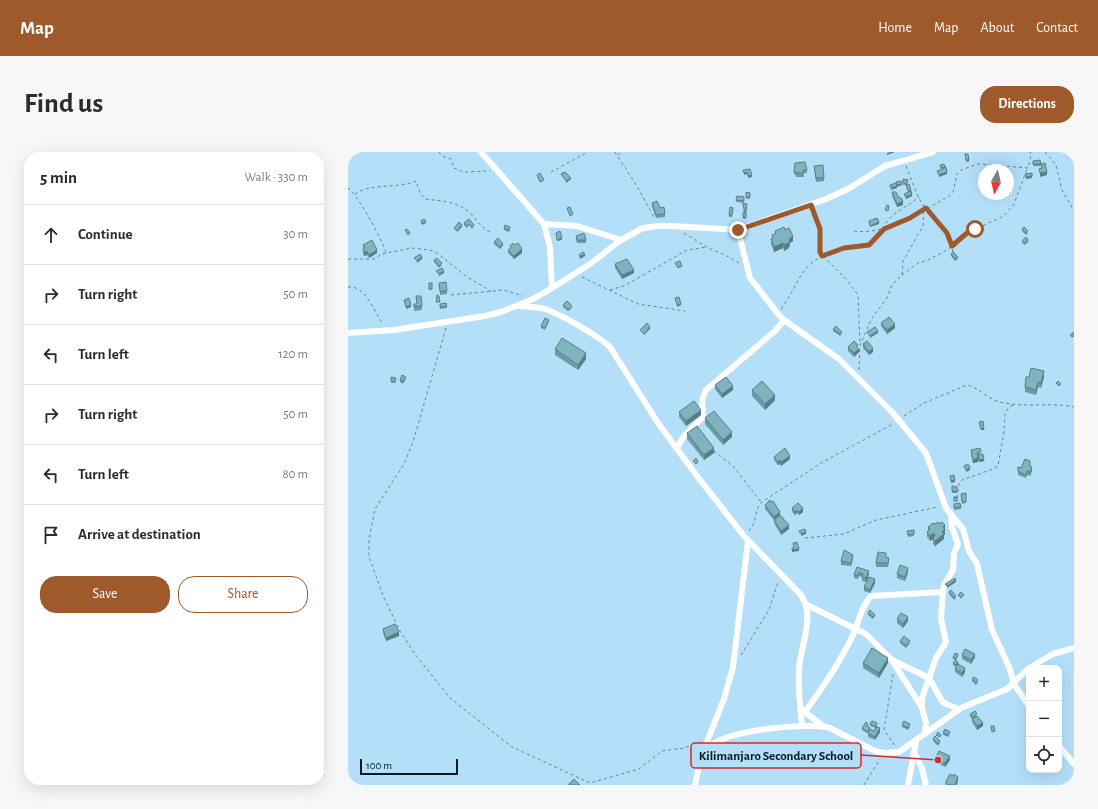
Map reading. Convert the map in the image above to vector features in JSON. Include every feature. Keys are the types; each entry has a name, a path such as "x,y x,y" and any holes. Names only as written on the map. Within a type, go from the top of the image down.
{"street":[{"path":"481,152 544,224 550,247 552,288"},
{"path":"348,333 389,330 485,316 519,306 552,288 621,240 643,228 673,226 738,230 811,205 848,189 885,166 933,152"},
{"path":"544,224 577,226 621,240"},
{"path":"738,230 746,268 754,284 779,315 831,352 858,377 926,453 943,503 963,529 969,551 976,562 992,630 1010,669 1014,684 1026,702"},
{"path":"519,306 543,309 555,313 610,347 658,423 697,476 746,538 780,575 799,591 807,605 807,621 799,671 802,726"},
{"path":"677,448 684,436 703,417 702,400 706,390 775,331 784,320"},
{"path":"922,708 923,694 936,658 946,642 941,619 943,592 944,585 953,570 954,554 958,544 952,527 951,515"},
{"path":"695,785 708,739 723,704 733,667 746,538"},
{"path":"802,711 834,671 856,628 862,608 871,596 943,592"},
{"path":"807,605 856,628 872,638 894,663 922,708 926,723 925,733"},
{"path":"1034,665 1053,654 1074,648"},
{"path":"894,663 929,678 942,701 959,709"},
{"path":"705,752 714,743 728,736 802,726 823,726 830,728 875,751 889,753 900,752 916,742 925,733 959,709 1000,692 1014,684 1026,671"},
{"path":"802,711 823,726"},
{"path":"908,785 916,742"},
{"path":"1062,750 1074,764"},
{"path":"914,752 922,768 926,785"}],"path":[{"path":"439,152 442,156 450,158 454,168 463,172 498,171"},
{"path":"551,172 588,152"},
{"path":"615,152 660,226"},
{"path":"617,155 622,152"},
{"path":"860,345 872,318 887,298 892,285 902,275 918,263 931,258 952,246 967,233 1004,216 1014,204 1030,163 1030,152"},
{"path":"1045,152 1056,165 1062,190 1074,211"},
{"path":"904,160 919,197 926,208 947,233 954,253"},
{"path":"854,231 865,232 884,229 951,195 956,177 961,170 981,164 1027,168"},
{"path":"355,194 362,189 405,186 416,181 420,193 425,200 451,202 470,213 479,225 490,232"},
{"path":"348,188 355,194 365,214 379,234 386,253"},
{"path":"779,315 804,270 822,256 844,248 869,245 884,229 890,218 919,197"},
{"path":"811,205 820,229 820,252 822,256 847,280 858,295 860,345 858,377"},
{"path":"902,275 903,261 923,226 924,205"},
{"path":"673,226 707,247 725,254 746,268"},
{"path":"609,290 624,286 687,250 707,247"},
{"path":"348,259 374,259 386,253 412,248 434,251 459,272 491,291"},
{"path":"574,274 638,304 685,311"},
{"path":"348,287 356,288 364,293 376,315 389,330"},
{"path":"451,295 508,291 533,299"},
{"path":"448,321 413,442 404,464 375,509 369,540 369,557 394,621 415,654 450,698 512,747 593,785"},
{"path":"746,538 755,523 758,507 762,502 821,463 924,404 967,385 995,401 1031,406 1058,404 1074,407"},
{"path":"957,498 959,484 962,480 998,466 1005,414 1009,407 1016,404"},
{"path":"713,449 718,456 724,458 733,466 762,502"},
{"path":"805,538 844,534 876,520 935,508 943,503"},
{"path":"741,655 769,610 780,575"},
{"path":"894,663 884,730 900,752"},
{"path":"590,783 639,769 662,752 684,748 708,739"},
{"path":"864,785 880,758 889,753"}],"building":[{"path":"965,154 968,154 969,160 966,160"},
{"path":"1040,160 1041,164 1033,164 1033,161"},
{"path":"805,162 807,170 803,170 804,173 794,172 795,163"},
{"path":"1045,163 1047,172 1040,173 1039,169 1042,168 1041,164"},
{"path":"944,164 945,167 941,168 940,165"},
{"path":"823,165 824,178 816,178 814,166"},
{"path":"946,167 947,172 939,175 937,171"},
{"path":"750,169 752,175 748,176 747,172 744,173 743,170"},
{"path":"565,172 571,178 566,181 561,174"},
{"path":"540,173 544,180 540,182 537,175"},
{"path":"1032,173 1032,176 1026,177 1025,174"},
{"path":"903,179 908,180 907,183 903,183"},
{"path":"901,181 902,184 897,185 896,182"},
{"path":"896,183 897,186 891,188 890,185"},
{"path":"909,184 911,190 908,191 906,185"},
{"path":"911,191 912,194 906,197 904,194"},
{"path":"746,192 750,193 750,197 746,197"},
{"path":"892,192 896,192 898,197 903,201 897,204"},
{"path":"737,196 744,197 744,201 736,200"},
{"path":"657,201 660,208 664,207 665,214 656,215 652,203"},
{"path":"743,203 747,204 746,211 744,211"},
{"path":"887,205 889,206 888,211 885,210"},
{"path":"570,207 573,214 570,216 567,208"},
{"path":"730,207 733,208 732,215 729,215"},
{"path":"743,213 746,213 746,217 743,217"},
{"path":"877,218 879,222 870,226 869,221"},
{"path":"424,219 426,221 422,224 421,221"},
{"path":"469,219 474,225 472,227 469,224 467,226 464,223"},
{"path":"459,222 462,225 457,231 454,228"},
{"path":"505,225 510,227 509,230 504,229"},
{"path":"784,227 785,230 789,228 793,236 790,238 789,243 784,245 783,243 774,247 771,239 773,238 772,235 776,233 775,231"},
{"path":"1024,227 1028,231 1026,233 1022,229"},
{"path":"407,229 410,233 408,235 405,230"},
{"path":"560,231 562,238 557,240 556,233"},
{"path":"584,233 586,240 577,240 576,236"},
{"path":"1026,237 1028,240 1024,244 1022,241"},
{"path":"498,238 503,244 500,247 494,242"},
{"path":"372,240 377,250 369,255 367,251 364,253 363,249 365,248 363,245"},
{"path":"513,243 515,245 518,243 522,249 514,256 508,250 511,248 510,246"},
{"path":"583,252 585,254 580,257 579,255"},
{"path":"953,252 958,257 955,259 951,254"},
{"path":"420,254 422,257 417,261 414,258"},
{"path":"437,258 442,263 439,266 434,260"},
{"path":"627,259 634,270 622,275 615,264"},
{"path":"680,261 682,266 678,268 675,263"},
{"path":"442,268 444,271 439,274 436,271"},
{"path":"446,282 447,291 440,291 439,283"},
{"path":"429,283 432,283 432,289 429,289"},
{"path":"437,295 439,296 440,302 436,302"},
{"path":"416,296 421,296 422,306 414,307 414,304 417,304"},
{"path":"679,297 681,304 677,305 675,298"},
{"path":"409,298 411,305 406,307 404,300"},
{"path":"567,301 572,306 568,310 563,305"},
{"path":"446,303 447,306 440,307 440,304"},
{"path":"889,317 895,324 887,330 881,323"},
{"path":"545,318 549,320 545,328 541,326"},
{"path":"647,323 650,327 644,334 640,330"},
{"path":"836,326 842,332 840,334 833,329"},
{"path":"875,327 878,331 870,336 867,332"},
{"path":"1074,332 1074,336 1072,337 1070,335"},
{"path":"562,338 586,353 578,365 555,349"},
{"path":"854,341 858,345 856,346 859,349 854,353 848,347"},
{"path":"867,341 873,348 869,352 863,344"},
{"path":"1031,368 1044,371 1041,383 1038,382 1036,390 1025,387 1026,377 1029,377"},
{"path":"402,375 406,377 403,382 400,380"},
{"path":"391,377 396,378 395,382 391,381"},
{"path":"726,377 733,386 722,394 715,385"},
{"path":"762,381 775,395 765,404 752,390"},
{"path":"1058,381 1061,384 1059,386 1056,383"},
{"path":"694,401 701,410 686,421 679,412"},
{"path":"714,411 732,432 723,440 705,418"},
{"path":"983,421 984,428 981,429 979,422"},
{"path":"697,426 714,448 704,455 687,433"},
{"path":"785,448 790,456 781,462 780,460 778,462 774,457"},
{"path":"980,448 981,452 977,453 978,458 973,460 971,450"},
{"path":"983,454 984,459 979,460 978,455"},
{"path":"696,458 698,462 696,464 693,461"},
{"path":"1025,459 1030,461 1030,466 1032,467 1030,472 1027,471 1026,475 1018,471 1018,467 1021,468"},
{"path":"968,464 970,468 966,470 964,466"},
{"path":"954,475 955,480 951,481 950,476"},
{"path":"952,486 957,487 957,492 952,491"},
{"path":"966,493 966,502 962,502 961,494"},
{"path":"954,497 957,497 957,501 954,501"},
{"path":"770,500 771,502 773,501 780,512 774,517 765,505"},
{"path":"798,503 803,508 799,512 797,510 795,512 792,508"},
{"path":"960,503 961,507 954,508 954,504"},
{"path":"780,515 789,525 781,531 774,520"},
{"path":"938,522 939,524 942,522 945,525 943,527 945,530 942,531 944,534 935,541 933,538 935,535 934,533 930,536 927,532 930,529 928,527 933,523 935,524"},
{"path":"805,529 806,532 801,534 799,531"},
{"path":"914,530 914,534 908,535 907,531"},
{"path":"797,542 799,549 792,550 794,547 793,543"},
{"path":"844,550 853,555 851,563 841,561"},
{"path":"878,552 886,553 886,557 889,558 888,563 876,563"},
{"path":"900,565 908,568 905,577 897,574"},
{"path":"857,567 869,571 866,578 862,577 863,574 859,572 858,576 854,575"},
{"path":"869,577 875,579 870,590 864,587"},
{"path":"955,578 956,580 947,586 945,584"},
{"path":"951,590 956,596 954,598 949,592"},
{"path":"961,592 964,595 961,598 958,595"},
{"path":"870,610 875,615 873,617 868,613"},
{"path":"901,613 908,617 903,624 897,619"},
{"path":"395,624 399,632 386,638 383,629"},
{"path":"904,636 910,641 906,646 900,641"},
{"path":"872,648 888,658 879,673 863,663"},
{"path":"965,649 975,654 971,660 962,655"},
{"path":"955,653 958,654 956,659 953,658"},
{"path":"956,660 958,662 956,665 953,663"},
{"path":"958,664 965,668 962,673 955,669"},
{"path":"974,677 978,680 976,683 972,679"},
{"path":"975,711 977,714 972,717 970,714"},
{"path":"977,716 983,723 977,726 972,719"},
{"path":"872,721 877,723 876,727 870,724"},
{"path":"904,721 910,724 908,728 902,725"},
{"path":"866,722 868,724 867,726 870,728 867,732 862,728"},
{"path":"991,726 994,726 995,731 992,732"},
{"path":"876,727 880,728 875,737 868,733 870,729 874,731"},
{"path":"945,729 950,732 948,735 943,733"},
{"path":"938,732 941,735 940,737 936,735"},
{"path":"935,736 940,741 938,744 933,739"},
{"path":"939,751 950,756 945,763 935,759"},
{"path":"950,774 953,776 954,774 958,777 955,785 946,784"},
{"path":"574,779 580,785 569,785"}],"place":[{"name":"Kilimanjaro Secondary School","path":"938,760"}],"route":[{"path":"738,230 811,205 820,229 820,252 822,256 844,248 869,245 884,229 910,218 926,208 947,233 952,246 967,233 975,229"}]}
